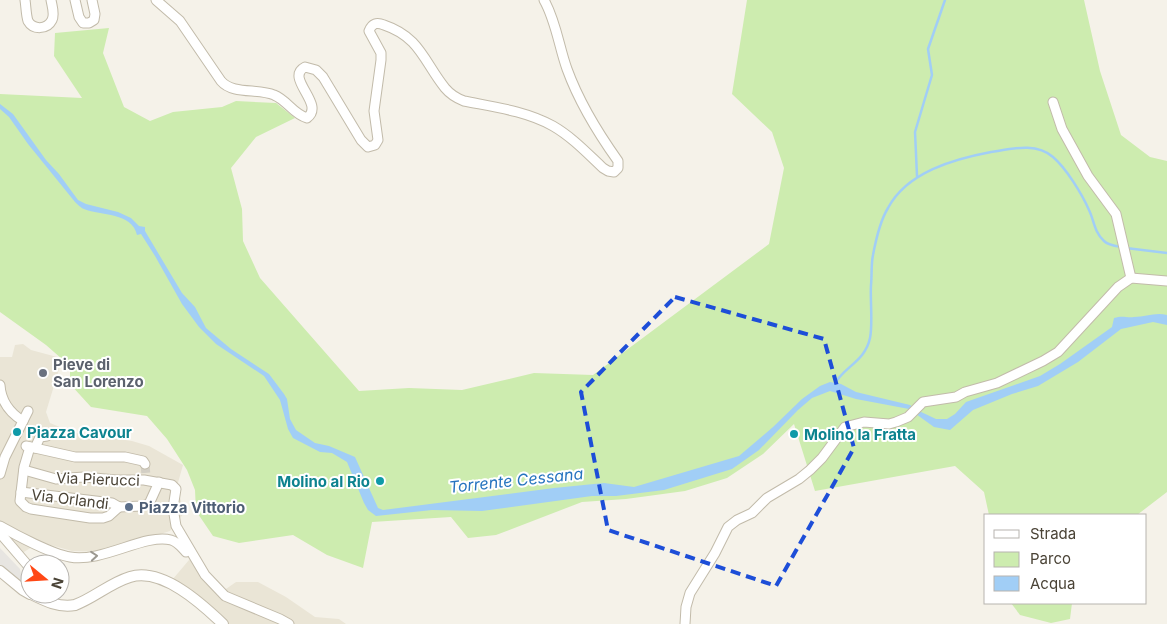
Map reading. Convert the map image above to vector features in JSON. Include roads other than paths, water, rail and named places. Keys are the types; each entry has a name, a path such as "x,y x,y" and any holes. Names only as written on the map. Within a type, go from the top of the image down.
{"street":[{"path":"25,0 28,20 33,26 40,28 52,21 54,14 51,0"},
{"path":"76,0 79,17 83,23 87,24 92,22 95,16 92,0"},
{"path":"156,0 180,21 221,81 228,87 274,95 284,100 300,116 307,118 311,114 312,109 310,99 299,79 299,73 305,67 316,70 328,85 361,140 368,147 375,145 378,140 374,111 381,53 369,30 372,24 376,23 398,31 416,44 445,88 457,98 515,112 552,126 571,138 603,168 614,172 618,168 618,161 575,89 551,15 544,0"},
{"path":"1053,102 1062,129 1088,176 1116,214 1131,278"},
{"path":"686,624 686,607 690,593 715,553 724,533 731,525 752,513 767,498 799,479 810,470 822,458 845,427 864,422 889,424 908,417 923,402 956,397 965,392 997,383 1058,352 1118,287 1131,278 1167,281"},
{"path":"0,385 7,407 15,416 23,421"},
{"path":"0,474 6,456 28,411"},
{"path":"47,436 40,437 30,447 20,497 26,507 90,518 102,518 109,516 119,507 149,504 159,482"},
{"path":"30,447 75,457 125,457 143,461 145,464"},
{"name":"Via Pierucci","path":"24,470 56,479 84,477 116,480 146,478 172,485 176,489 173,508 176,526 194,559"},
{"path":"50,496 56,479"},
{"name":"Via Orlandi","path":"20,497 50,496 112,504 119,507"},
{"path":"0,526 25,539 71,558 101,556 145,542 162,539 172,541 179,544 194,559 205,575 225,596 289,624"},
{"path":"0,533 20,556"},
{"path":"0,571 20,587"},
{"path":"61,604 67,606 75,605 128,578 142,575 164,582 185,592 223,624"}],"water":[{"path":"0,104 13,114 78,200 86,204 118,212 131,218 139,226 145,227 145,231 182,293 195,307 206,328 231,349 269,374 287,399 290,419 296,430 315,443 329,446 355,457 378,508 383,510 604,483 634,487 739,456 802,399 820,386 830,382 841,384 856,392 910,405 936,419 947,419 955,414 966,402 1040,376 1060,364 1112,327 1114,318 1163,314 1167,315 1167,325 1153,322 1121,329 1078,362 1038,386 1012,394 973,410 950,430 934,427 909,409 856,399 830,391 812,398 759,450 732,469 664,490 616,496 592,496 482,511 432,510 376,516 368,510 364,503 347,462 332,453 320,452 293,438 288,429 280,400 264,376 216,344 199,327 182,304 141,234 137,235 129,222 123,219 91,211 78,205 28,144 9,117 0,109"}],"waterway":[{"path":"917,176 915,132 932,75 928,49 945,0"},
{"path":"834,385 843,373 864,353 870,338 872,258 885,213 896,196 907,185 933,169 947,163 1007,149 1039,149 1053,157 1073,182 1091,214 1096,230 1104,241 1121,247"},
{"path":"1126,248 1167,253"}],"tunnel":[{"path":"145,464 146,476"}],"place":[{"name":"Pieve di San Lorenzo","path":"43,373"},
{"name":"Piazza Cavour","path":"17,432"},
{"name":"Molino la Fratta","path":"794,434"},
{"name":"Molino al Rio","path":"380,481"},
{"name":"Piazza Vittorio","path":"129,507"}],"water label":[{"name":"Torrente Cessana","path":"516,480"}]}
